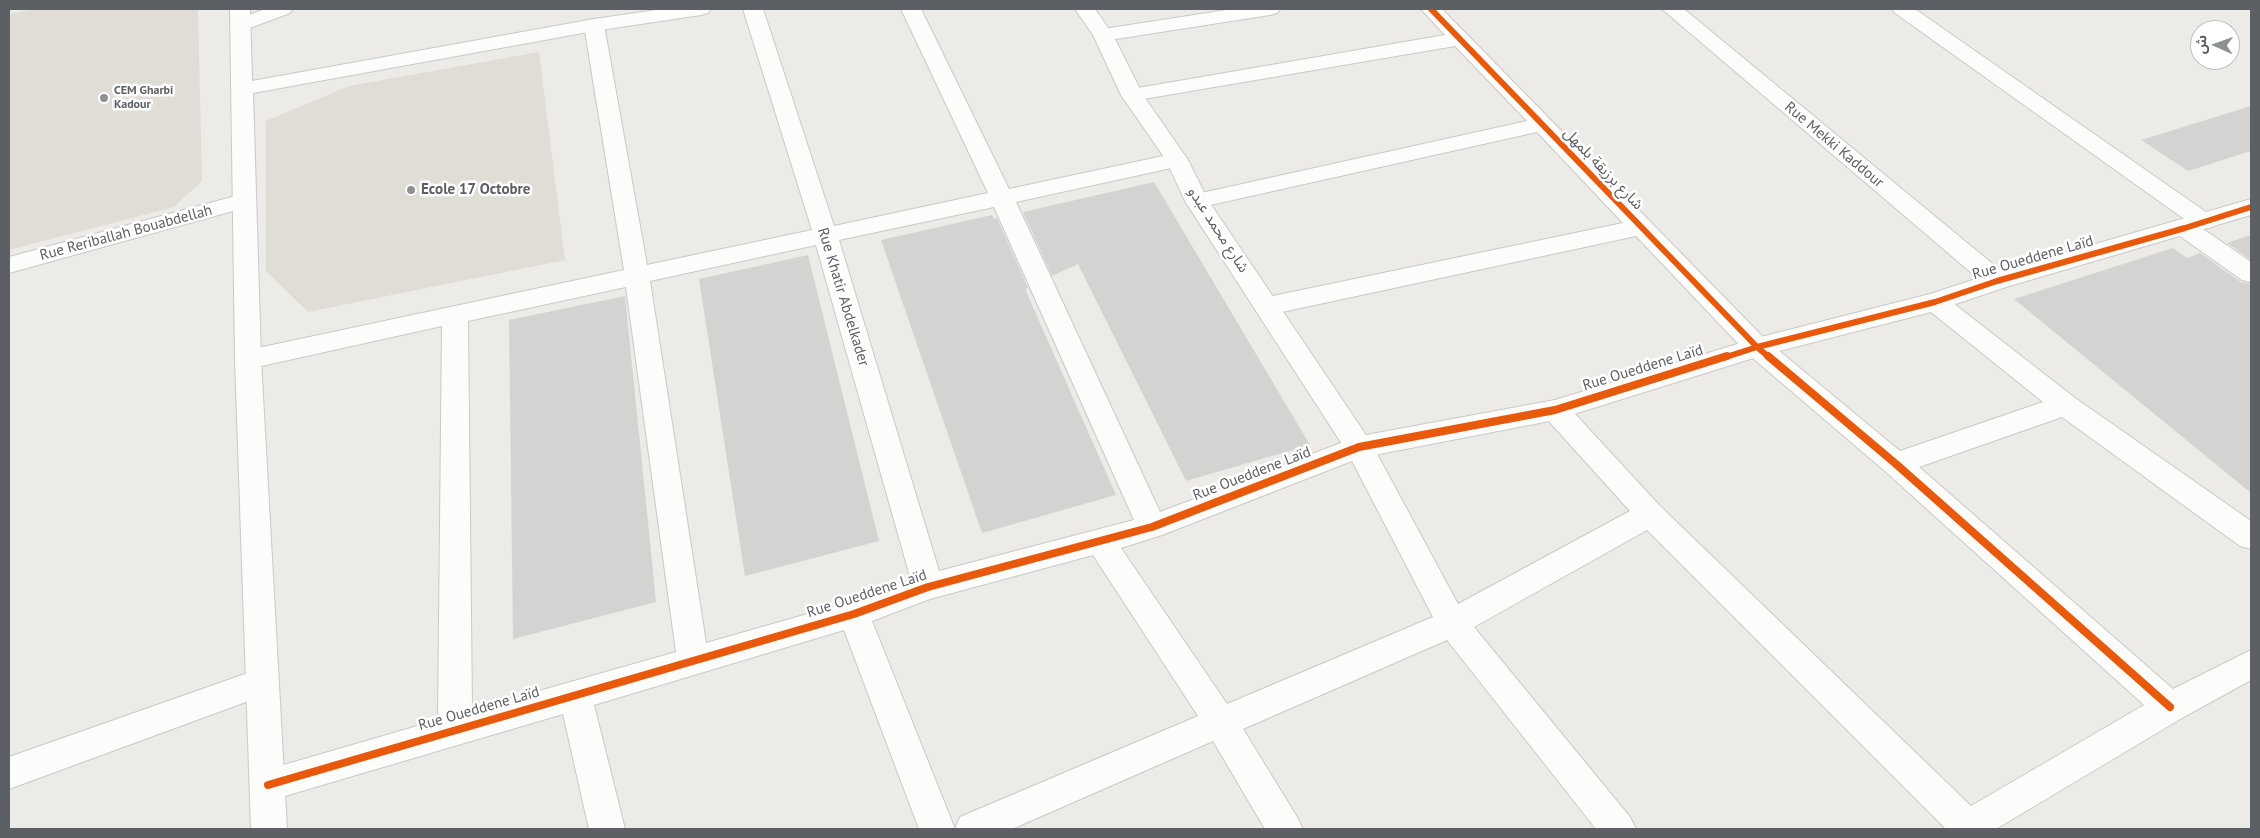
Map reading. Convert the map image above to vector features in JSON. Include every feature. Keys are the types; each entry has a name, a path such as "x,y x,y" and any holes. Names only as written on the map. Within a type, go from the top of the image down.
{"street":[{"path":"269,829 248,359 240,17 283,9"},
{"path":"241,89 594,24 701,9"},
{"name":"Rue Khatir Abdelkader","path":"753,9 825,236 928,588"},
{"path":"911,9 1002,198 1152,527"},
{"name":"شارع محمد عبدو","path":"1085,9 1103,35 1132,95 1177,160 1197,201 1268,306 1359,447 1452,623 1618,829"},
{"path":"1103,35 1270,9"},
{"name":"شارع برزيقة بلمهل","path":"1431,9 1757,347 1896,464 2170,707"},
{"name":"Rue Mekki Kaddour","path":"1672,9 1997,281"},
{"path":"1902,9 2195,225 2251,274"},
{"path":"594,24 637,276 693,662"},
{"path":"1132,95 1458,39"},
{"path":"1197,201 1541,125"},
{"path":"248,359 1177,160"},
{"name":"Rue Reriballah Bouabdellah","path":"9,265 243,201"},
{"name":"Rue Oueddene Laïd","path":"268,785 854,614 928,588 1152,527 1359,447 1555,410 1757,347 1935,302 1997,281 2195,225 2251,207"},
{"path":"1268,306 1640,227"},
{"path":"1935,302 2065,405 2251,537"},
{"path":"454,315 455,731"},
{"path":"1896,464 2065,405"},
{"path":"1555,410 1650,514 1967,828 2170,707 2251,664"},
{"path":"972,829 1452,623 1650,514"},
{"path":"1101,542 1220,722 1285,829"},
{"path":"854,614 937,829"},
{"path":"9,773 262,682"},
{"path":"575,696 607,829"}],"shaded area":[{"name":"CEM Gharbi Kadour","path":"36,9 198,9 202,181 174,207 9,250 9,14"},
{"name":"Ecole 17 Octobre","path":"539,52 565,260 308,312 266,271 266,121 349,86"}],"building":[{"path":"2251,106 2251,151 2188,171 2141,140"},
{"path":"1154,182 1310,445 1186,481 1078,264 1052,276 1023,212"},
{"path":"992,215 994,219 997,218 1028,288 1025,289 1116,495 982,533 881,240"},
{"path":"2251,235 2251,260 2227,243"},
{"path":"2173,248 2187,258 2200,253 2241,282 2251,284 2251,493 2014,299"},
{"path":"808,255 879,541 745,576 699,279"},
{"path":"625,296 656,602 513,639 509,320"}],"cycle path":[{"path":"1431,9 1757,347 1896,464 2170,707"},
{"path":"268,785 854,614 928,587 1152,527 1359,447 1555,410 1757,347 1935,302 1997,281 2185,228 2251,207"}],"place":[{"name":"CEM Gharbi Kadour","path":"104,98"},
{"name":"Ecole 17 Octobre","path":"411,190"}]}
